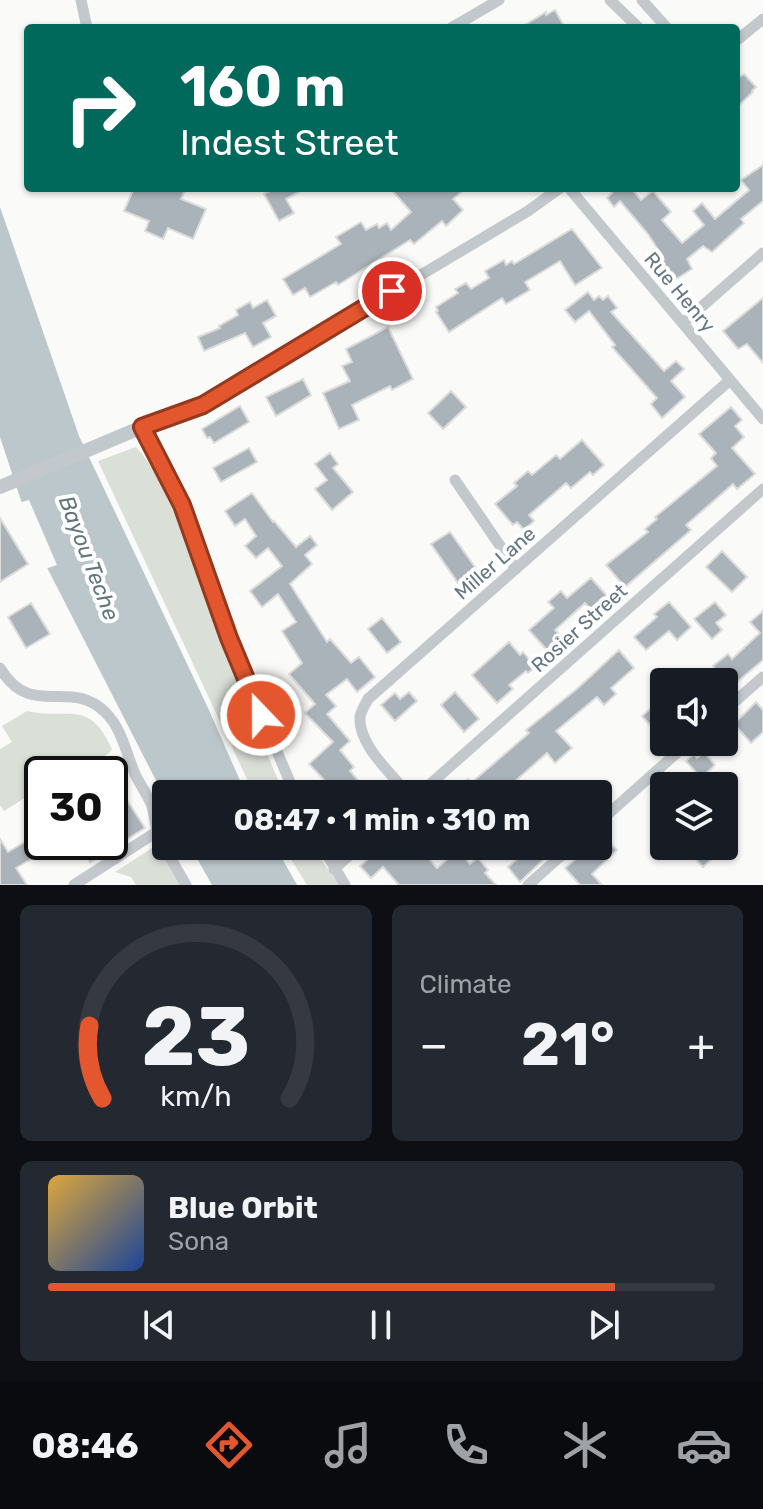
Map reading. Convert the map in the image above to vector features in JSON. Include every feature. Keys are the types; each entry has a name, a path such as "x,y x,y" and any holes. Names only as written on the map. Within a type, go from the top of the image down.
{"street":[{"path":"81,0 86,24"},
{"path":"458,24 499,0"},
{"path":"610,0 635,24"},
{"path":"642,0 663,24"},
{"path":"740,38 763,19"},
{"path":"0,487 142,427 203,405 528,211 554,192"},
{"name":"Rue Henry","path":"572,192 763,419"},
{"path":"683,323 763,253"},
{"name":"Miller Lane","path":"397,780 361,731 360,715 368,699 730,380"},
{"path":"142,427 176,489 229,638 289,780"},
{"path":"455,480 516,569"},
{"name":"Rosier Street","path":"435,780 763,489"},
{"path":"0,668 15,688 29,695 78,696 94,703 107,714 118,729 152,809"},
{"path":"738,699 763,677"},
{"path":"612,811 673,756"},
{"path":"74,885 152,835"},
{"path":"173,860 186,885"},
{"path":"329,860 345,885"},
{"path":"334,869 344,860"},
{"path":"528,885 556,860"}],"shaded area":[{"path":"136,447 166,491 188,542 230,666 278,780 247,780 98,461"},
{"path":"27,711 76,714 94,723 112,749 104,756 24,756 24,798 4,811 0,805 0,749 12,742 2,726"},
{"path":"152,848 152,860 167,860 182,885 136,885 131,877 115,872"},
{"path":"292,860 322,860 339,885 307,885"}],"water":[{"name":"Bayou Teche","path":"0,207 79,436 240,780 156,780 36,546 0,437"},
{"path":"198,860 283,860 297,885 212,885"}],"pier":[{"path":"29,500 57,565 45,569 18,503"}],"building":[{"path":"555,10 563,24 526,24 546,12 546,15"},
{"path":"744,74 756,87 740,104 740,77"},
{"path":"763,165 763,201 741,219 744,223 712,252 703,246 687,259 692,269 673,281 659,264 664,259 648,234 620,201 614,207 607,198 611,192 634,192 641,200 654,192 671,212 662,220 682,243 704,225 693,211 702,203 715,219 749,190 741,180"},
{"path":"132,192 184,192 181,199 206,209 193,239 168,228 163,239 145,231 149,221 124,211"},
{"path":"299,192 286,199 294,213 279,221 264,194"},
{"path":"394,192 461,192 453,199 463,210 446,226 442,221 414,244 410,240 338,285 336,282 310,297 305,288 293,295 283,279 341,244 336,237 361,222 366,230 387,223 391,230 411,212"},
{"path":"572,229 602,268 575,285 560,261 525,282 530,290 506,304 502,298 449,332 436,307 458,293 455,289 466,283 471,289 489,278 485,271 504,260 506,265 512,261 514,264"},
{"path":"588,292 594,300 599,296 603,300 608,296 617,308 611,312 664,371 676,361 684,369 671,381 685,397 662,418 651,404 657,398 612,347 615,345 589,311 575,322 565,310"},
{"path":"763,298 763,363 747,344 738,349 723,331"},
{"path":"267,300 276,316 263,323 271,337 253,347 245,333 204,351 198,337 220,328 238,315 236,310 250,302 253,308"},
{"path":"388,327 413,379 392,390 390,386 352,405 359,420 339,429 323,393 350,381 342,366 352,362 346,349"},
{"path":"303,379 311,395 276,416 266,397"},
{"path":"451,391 466,407 443,429 428,413"},
{"path":"240,406 249,422 214,443 210,437 207,438 202,429"},
{"path":"731,407 742,420 735,426 744,437 732,448 755,474 737,489 733,484 686,525 691,530 625,587 606,565 648,532 645,529 657,519 655,517 717,466 711,458 716,453 699,434"},
{"path":"582,440 604,465 571,488 566,483 529,515 534,521 524,530 517,522 513,525 495,504 517,486 514,483 528,471 532,475 556,455 560,459"},
{"path":"249,448 257,462 221,482 213,468"},
{"path":"330,453 338,464 333,468 353,492 332,510 315,489 327,480 315,464"},
{"path":"252,493 296,547 310,536 317,545 305,555 312,564 290,584 327,642 330,639 351,663 359,657 375,677 357,692 347,679 326,695 336,706 327,714 350,741 340,750 354,767 350,771 358,780 324,780 309,764 333,742 305,713 315,704 289,674 302,663 282,631 296,622 278,594 262,607 250,591 282,566 268,548 256,558 245,546 256,536 245,519 235,526 225,511"},
{"path":"0,518 28,564 0,582"},
{"path":"450,532 477,570 458,583 431,544"},
{"path":"722,551 747,577 732,592 706,567"},
{"path":"591,578 608,597 592,611 585,603 555,630 569,645 554,658 529,630 554,608 548,602 561,591 567,598"},
{"path":"669,602 691,627 677,640 669,631 646,650 634,637"},
{"path":"715,602 726,615 716,623 722,630 712,639 694,619"},
{"path":"31,603 50,634 26,648 8,617"},
{"path":"763,611 763,660 738,681 738,668 713,666 728,654 732,659 760,633 750,622"},
{"path":"382,618 401,642 387,653 368,629"},
{"path":"509,642 520,655 523,652 535,667 509,685 513,689 497,703 472,675"},
{"path":"619,650 634,668 611,688 616,694 604,705 597,697 556,731 572,748 555,763 547,753 516,780 474,780 529,733 526,730"},
{"path":"409,692 417,701 395,721 381,705 395,693 400,699"},
{"path":"455,692 479,719 464,732 441,705"},
{"path":"756,702 763,710 763,732 751,743 738,728 738,720"},
{"path":"650,709 650,725 642,716"},
{"path":"692,756 707,756 715,765 707,772 696,772 686,761"},
{"path":"128,802 145,828 128,839"},
{"path":"0,839 8,852 24,842 24,860 30,860 16,868 27,885 0,885"},
{"path":"367,860 430,860 437,868 446,860 467,860 470,864 480,860 488,870 485,873 496,885 399,885 383,867 371,878 360,866"},
{"path":"516,860 543,860 520,882 508,867"},
{"path":"574,860 607,860 592,874 602,885 580,885 565,868"},
{"path":"696,860 711,860 703,867"}],"route":[{"path":"261,715 229,638 176,489 142,427 203,405 392,291"}]}
